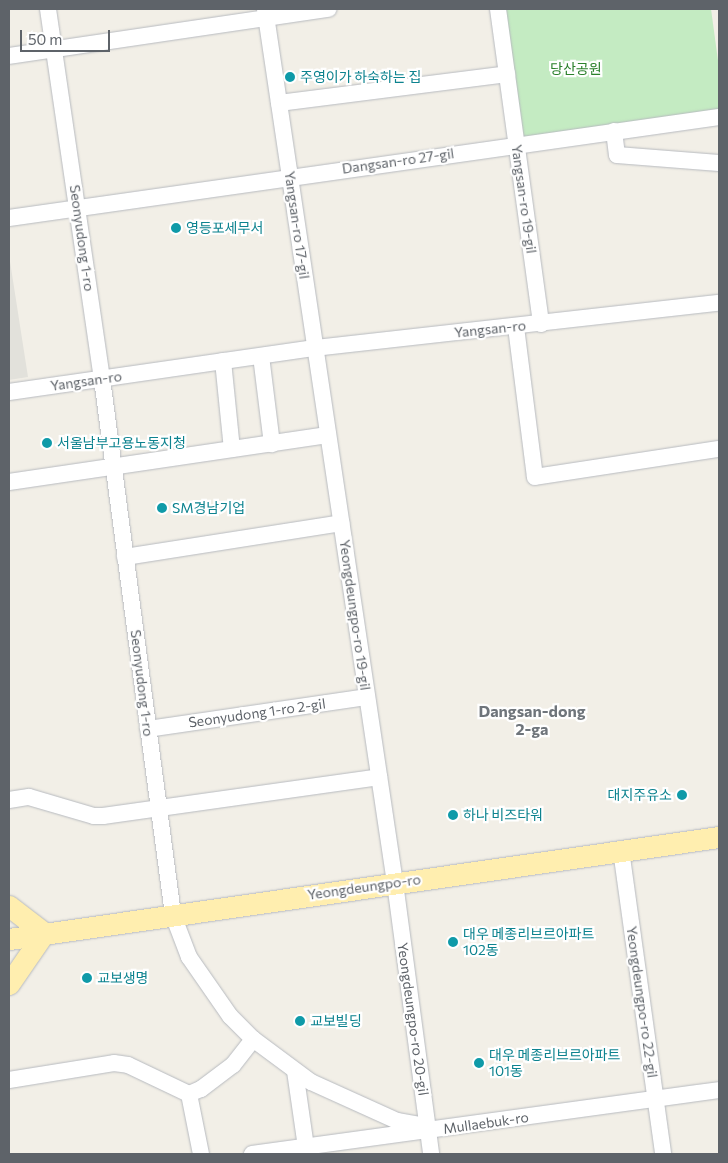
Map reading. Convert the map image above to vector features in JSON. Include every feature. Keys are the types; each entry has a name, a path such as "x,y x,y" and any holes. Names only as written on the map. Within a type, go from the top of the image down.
{"main road":[{"name":"Yeongdeungpo-ro","path":"9,939 719,837"},
{"path":"9,906 44,933 9,984"}],"street":[{"name":"Seonyudong 1-ro","path":"48,9 102,378 173,915 189,957 230,1016 252,1039 295,1071 334,1093 397,1121 424,1126 428,1131"},
{"path":"9,56 265,13 329,9"},
{"name":"Yangsan-ro 19-gil","path":"498,9 541,324"},
{"name":"Yangsan-ro 17-gil","path":"265,13 315,348"},
{"path":"279,103 507,74"},
{"name":"Dangsan-ro 27-gil","path":"9,218 290,176 719,117"},
{"path":"614,131 618,155 719,164"},
{"name":"Yangsan-ro","path":"9,392 315,348 719,303"},
{"path":"516,327 535,477 719,448"},
{"name":"Yeongdeungpo-ro 19-gil","path":"315,348 395,883"},
{"path":"261,356 272,444"},
{"path":"222,361 232,449"},
{"path":"9,482 328,435"},
{"path":"125,557 341,523"},
{"name":"Seonyudong 1-ro 2-gil","path":"148,729 367,697"},
{"path":"9,800 29,797 94,816 379,777"},
{"name":"Yeongdeungpo-ro 22-gil","path":"621,850 662,1154"},
{"name":"Yeongdeungpo-ro 20-gil","path":"395,883 431,1154"},
{"path":"189,1094 233,1065 252,1039"},
{"path":"9,1080 114,1063 135,1067 189,1094"},
{"path":"295,1071 306,1147"},
{"name":"Mullaebuk-ro","path":"252,1154 719,1090"},
{"path":"189,1094 200,1154"}],"shaded area":[{"path":"9,255 28,377 9,380"}],"green space":[{"name":"당산공원","path":"505,9 711,9 719,68 719,110 524,138"}],"place":[{"name":"주영이가 하숙하는 집","path":"290,77"},
{"name":"영등포세무서","path":"176,228"},
{"name":"서울남부고용노동지청","path":"47,443"},
{"name":"SM경남기업","path":"162,508"},
{"name":"대지주유소","path":"682,795"},
{"name":"하나 비즈타워","path":"453,815"},
{"name":"대우 메종리브르아파트 102동","path":"453,942"},
{"name":"교보생명","path":"87,978"},
{"name":"교보빌딩","path":"300,1021"},
{"name":"대우 메종리브르아파트 101동","path":"479,1063"}],"district":[{"name":"Dangsan-dong 2-ga","path":"532,720"}]}
